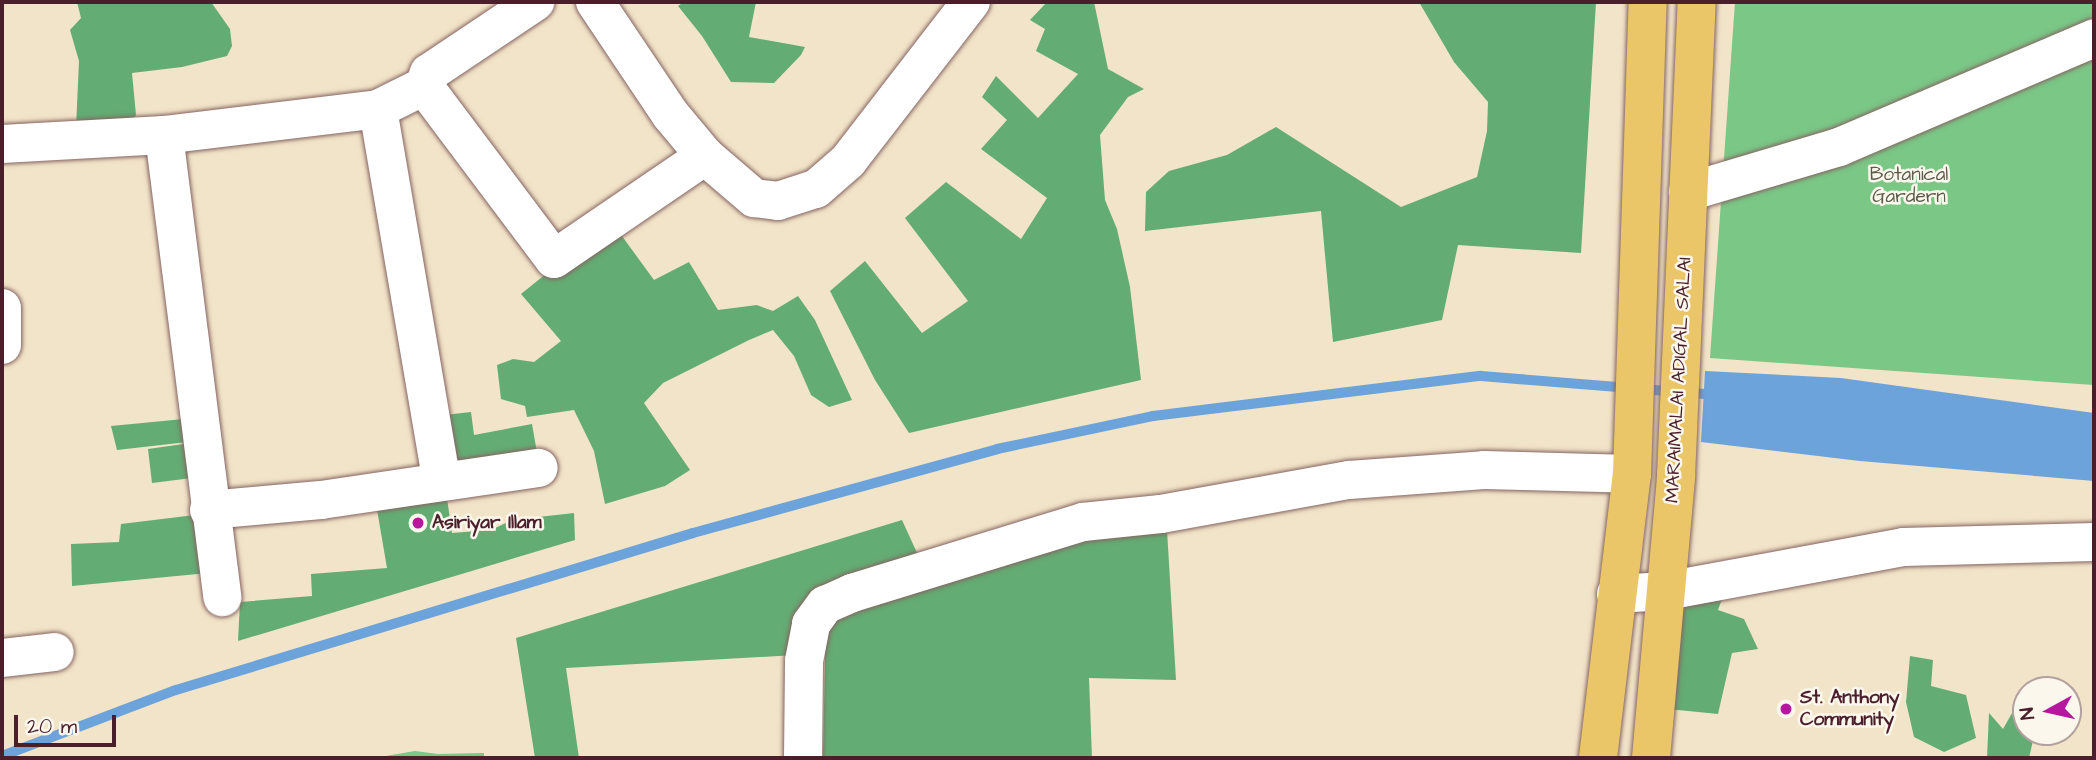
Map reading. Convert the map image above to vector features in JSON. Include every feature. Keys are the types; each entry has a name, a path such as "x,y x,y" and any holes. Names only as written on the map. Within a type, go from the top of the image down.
{"main road":[{"path":"1598,758 1632,474 1647,2"},
{"name":"MARAIMALAI ADIGAL SALAI","path":"1651,758 1676,476 1697,2"}],"street":[{"path":"2,144 164,135 378,109 424,86 429,73 535,2"},
{"path":"595,2 670,114 705,156 754,198 778,201 816,190 848,161 971,2"},
{"path":"1688,192 1839,147 2094,38"},
{"path":"424,86 554,259 705,156"},
{"path":"378,109 442,482"},
{"path":"164,135 222,597"},
{"path":"2,308 2,345"},
{"path":"209,510 321,500 539,468"},
{"path":"803,758 804,661 811,624 825,605 852,593 1083,522 1161,514 1349,480 1484,470 1632,474"},
{"path":"1616,594 1666,591 1903,547 2094,542"},
{"path":"2,658 55,652"}],"green space":[{"path":"77,2 211,2 230,29 232,46 227,56 182,67 132,73 136,115 131,123 76,128 79,61 70,30 81,18"},
{"path":"684,2 756,2 749,37 805,47 801,55 774,83 731,82 702,36 678,6"},
{"path":"1047,2 1094,2 1108,69 1144,89 1128,97 1100,135 1105,200 1117,229 1130,287 1141,380 909,433 875,380 830,291 865,261 922,333 968,301 905,218 946,182 1021,239 1047,198 981,149 1007,120 982,97 996,76 1038,118 1078,74 1036,51 1045,29 1030,20"},
{"path":"1419,2 1596,2 1581,253 1458,245 1442,320 1333,342 1321,211 1145,231 1146,192 1169,171 1227,155 1276,127 1401,207 1477,177 1487,131 1488,102 1454,62"},
{"name":"Botanical Gardern","path":"1735,2 2094,2 2094,385 1710,358"},
{"path":"619,232 654,280 689,262 718,310 757,305 773,311 798,296 815,320 852,400 829,407 811,395 794,356 773,330 749,340 663,383 644,403 690,470 665,486 605,504 594,451 574,410 527,417 525,406 501,399 497,365 513,359 534,362 561,341 521,294 557,265"},
{"path":"471,412 474,435 532,424 539,464 448,475 436,416"},
{"path":"194,418 196,441 117,450 111,426"},
{"path":"198,442 200,477 152,483 148,449"},
{"path":"446,491 452,533 491,530 512,520 574,513 575,540 238,641 240,602 312,596 311,574 387,568 375,498"},
{"path":"203,514 208,573 72,586 71,544 119,542 121,524"},
{"path":"902,520 923,566 817,602 796,655 566,668 579,758 535,758 516,638"},
{"path":"1167,530 1176,680 1089,678 1092,758 823,758 826,613 1078,538"},
{"path":"1725,591 1718,610 1744,619 1758,649 1732,653 1718,714 1668,709 1676,602"},
{"path":"1910,656 1933,660 1931,686 1966,695 1976,738 1944,752 1914,737 1906,702"},
{"path":"1989,713 2003,729 2012,713 2012,746 2032,746 2029,758 1987,758"},
{"path":"415,751 438,754 484,753 484,758 374,758"}],"water":[{"path":"1705,371 1841,378 2094,413 2094,481 1860,461 1701,442"}],"waterway":[{"path":"2,756 176,690 693,533 997,449 1153,416 1481,376 1717,395"}],"place":[{"name":"Asiriyar Illam","path":"418,523"},
{"name":"St. Anthony Community","path":"1786,709"}]}
